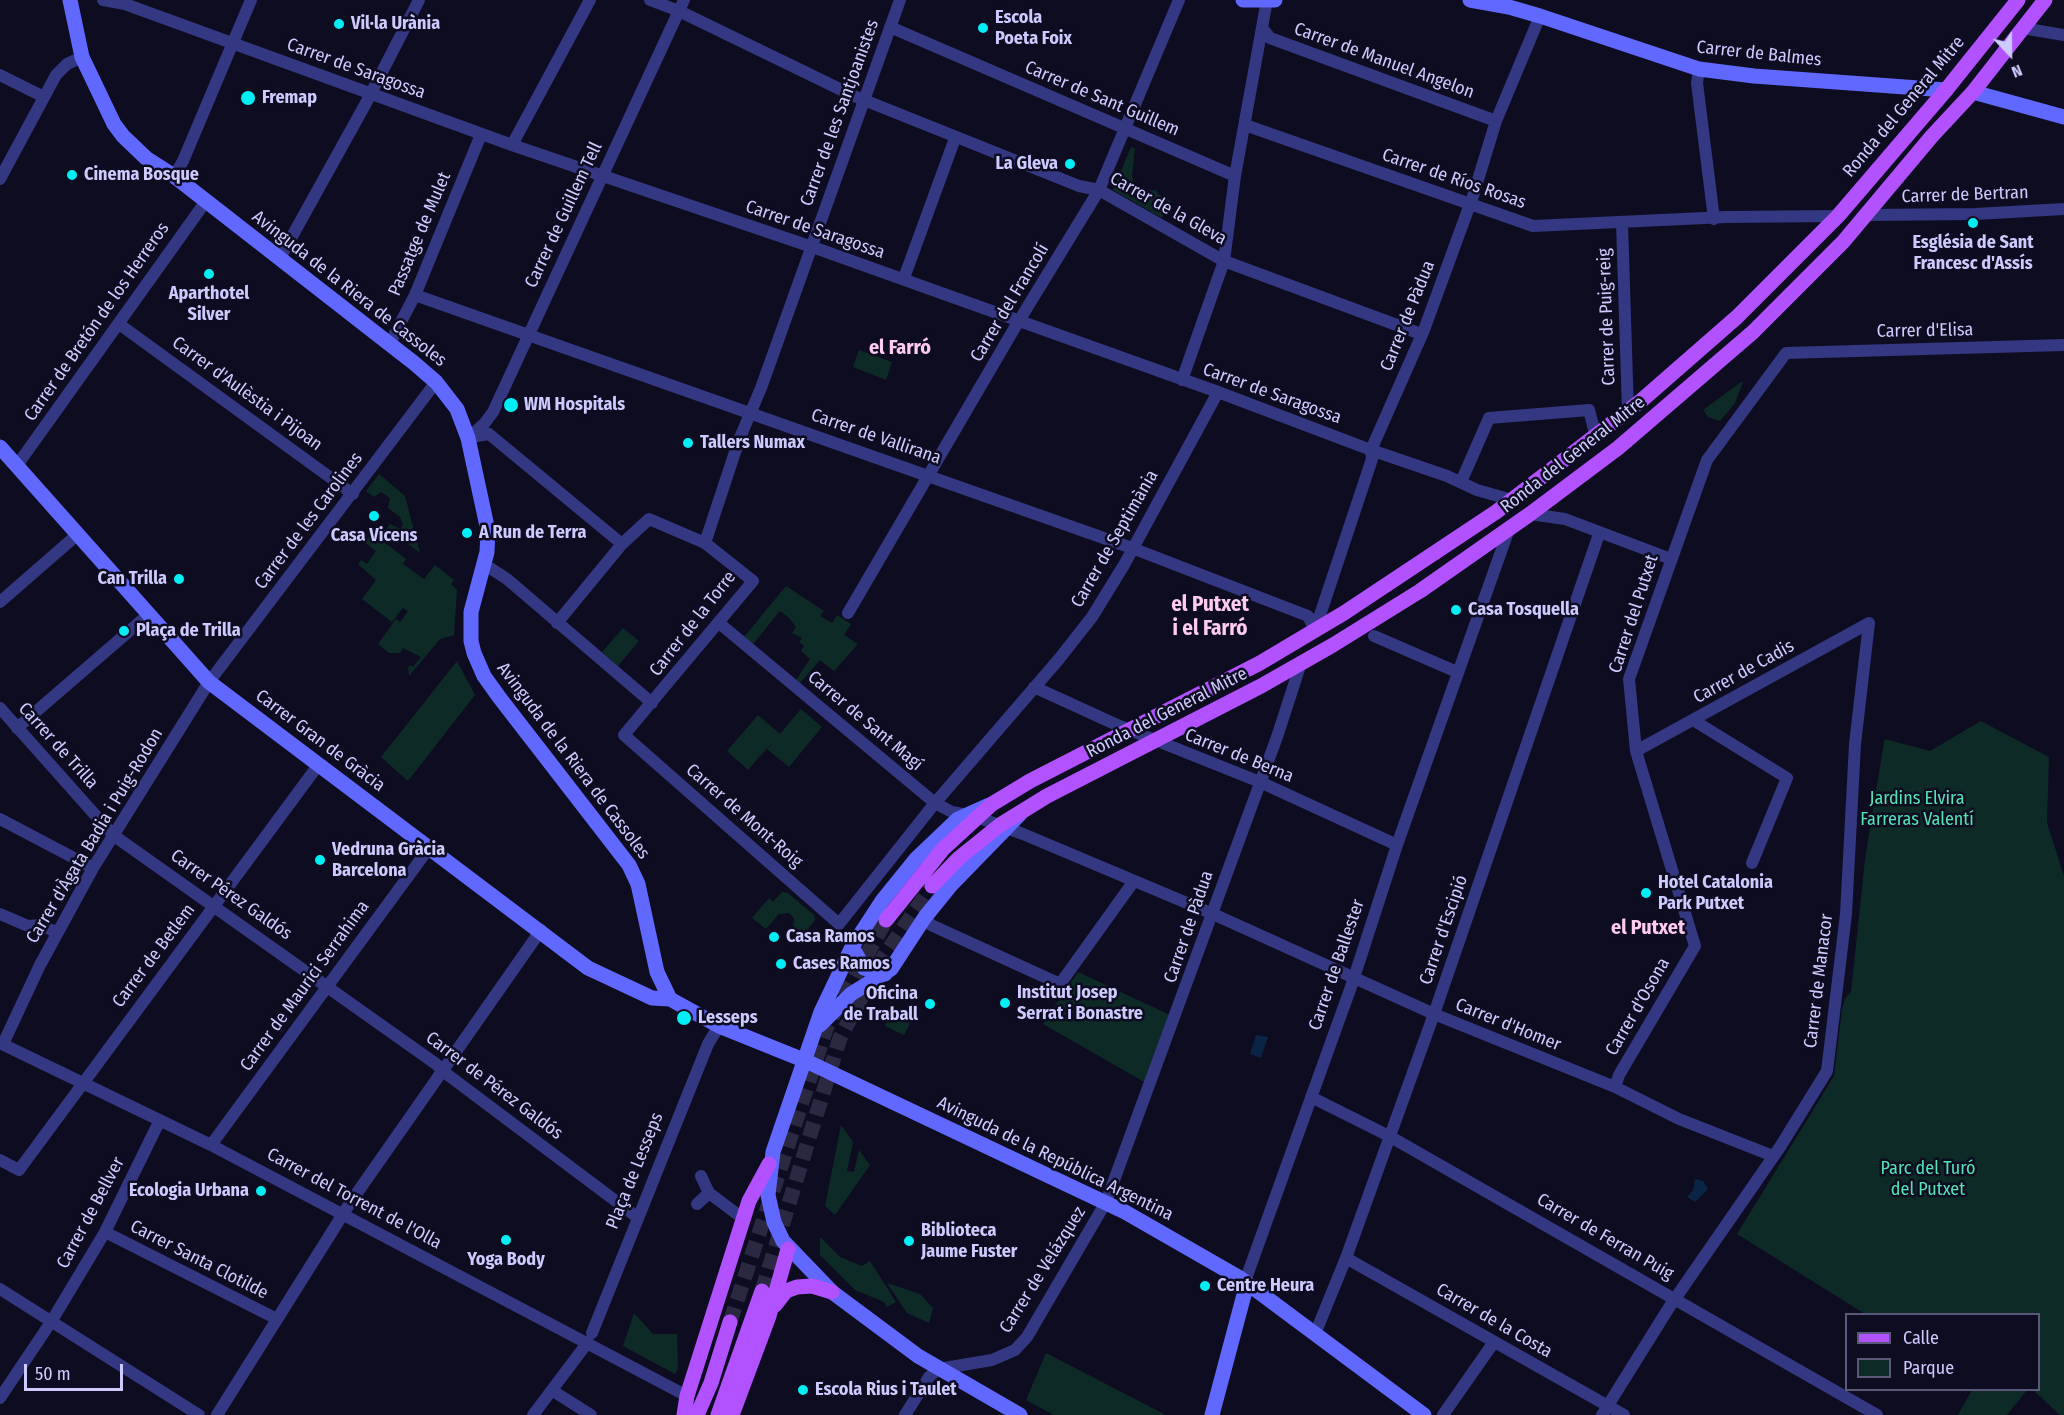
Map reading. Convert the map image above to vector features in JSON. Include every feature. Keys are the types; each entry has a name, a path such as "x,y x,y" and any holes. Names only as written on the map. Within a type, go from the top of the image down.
{"main road":[{"name":"Ronda del General Mitre","path":"886,920 926,867 971,816 1010,792 1131,730 1315,630 1425,562 1512,500 1628,412 1737,317 1838,216 1946,90 2018,0"},
{"name":"Ronda del General Mitre","path":"932,886 959,858 1022,812 1301,663 1420,591 1530,514 1618,448 1753,332 1867,215 1932,136 1973,92 2044,0"},
{"path":"1946,90 1973,92"},
{"path":"1838,216 1867,215"},
{"path":"1301,663 1315,630"},
{"path":"684,1415 687,1396 749,1201 770,1164"},
{"path":"770,1316 788,1249"},
{"path":"723,1415 781,1296 791,1288 805,1285 832,1292"},
{"path":"723,1415 762,1291"},
{"path":"699,1410 730,1322"},
{"path":"687,1396 699,1410 723,1415"}],"street":[{"name":"Avinguda de la Riera de Cassoles","path":"70,0 82,57 95,87 123,136 146,158 174,176 390,343 436,382 457,409 468,438 488,531 484,564 474,596 471,619 471,641 479,666 500,697 629,865 638,884 657,972 670,999"},
{"name":"Carrer de Saragossa","path":"103,0 125,4 512,145 1019,321 1218,392 1461,482 1477,490 1512,500"},
{"path":"174,176 183,161 251,0"},
{"path":"280,258 372,93 419,0"},
{"path":"512,145 590,0"},
{"name":"Carrer de la Gleva","path":"650,0 682,5 864,100 1079,186 1099,190 1224,261 1422,334"},
{"name":"Carrer de les Santjoanistes","path":"705,543 739,440 900,0"},
{"name":"Carrer del Francolí","path":"848,613 928,474 1099,190 1127,129 1179,0"},
{"path":"1243,0 1275,0"},
{"path":"1182,380 1224,261 1235,176 1267,0"},
{"name":"Carrer de Balmes","path":"1470,0 1509,7 1540,16 1699,69 1754,76 1946,90"},
{"name":"Carrer de Guillem Tell","path":"468,438 484,424 493,412 682,5"},
{"name":"Carrer de Pàdua","path":"1315,630 1372,459 1371,450 1422,334 1470,204 1496,121 1540,16"},
{"name":"Carrer de Sant Guillem","path":"890,27 1235,176"},
{"path":"2022,28 2064,35"},
{"name":"Carrer de Manuel Angelon","path":"1263,29 1270,38 1496,121"},
{"path":"0,178 63,67 82,57"},
{"path":"1699,69 1698,95 1714,219"},
{"path":"0,75 44,97"},
{"path":"1973,92 2064,117"},
{"name":"Carrer de Ríos Rosas","path":"1245,124 1533,226 1838,216"},
{"name":"Passatge de Mulet","path":"390,343 415,295 480,137"},
{"path":"904,278 954,141"},
{"name":"Carrer de Bretón de los Herreros","path":"18,464 206,201"},
{"name":"Carrer de Bertran","path":"1867,215 2064,210"},
{"name":"Carrer de Puig-reig","path":"1622,222 1628,412"},
{"name":"Carrer de Vallirana","path":"415,295 928,474 1132,548 1308,616 1315,630"},
{"name":"Carrer d'Aulèstia i Pijoan","path":"119,324 353,494"},
{"name":"Carrer d'Elisa","path":"1786,353 2064,345"},
{"name":"Carrer del Putxet","path":"1695,946 1636,751 1629,679 1707,460 1786,353"},
{"name":"Carrer de les Carolines","path":"209,682 436,382"},
{"name":"Carrer de Septimània","path":"935,803 1092,617 1218,392"},
{"path":"1461,482 1489,418 1589,410 1596,436"},
{"path":"468,438 489,434 622,544"},
{"name":"Carrer Gran de Gràcia","path":"0,447 18,464 209,682 541,930 588,968 652,998 670,999"},
{"path":"1530,514 1565,519 1599,534 1671,559"},
{"path":"557,623 622,544 649,519 705,543"},
{"name":"Carrer de Ballester","path":"1212,1415 1245,1291 1243,1281 1248,1273 1354,979 1397,845 1509,529"},
{"path":"0,602 78,534"},
{"name":"Carrer d'Escipió","path":"1315,1334 1346,1258 1434,1014 1599,534"},
{"name":"Carrer de la Torre","path":"624,735 753,581 705,543"},
{"path":"484,564 507,579 652,703"},
{"path":"17,728 149,614"},
{"name":"Carrer de Sant Magí","path":"719,623 935,803 952,812 1004,827"},
{"name":"Carrer de Cadis","path":"1636,751 1869,623"},
{"name":"Carrer de Manacor","path":"1605,1410 1827,1071 1846,914 1855,744 1869,623"},
{"path":"1374,636 1457,672"},
{"name":"Carrer de Pàdua","path":"1106,1202 1213,914 1301,663"},
{"name":"Carrer d'Àgata Badia i Puig-Rodon","path":"1,1043 93,868 209,682"},
{"name":"Carrer de Berna","path":"1034,687 1155,741 1260,782 1397,845"},
{"name":"Carrer de Trilla","path":"0,708 113,835"},
{"path":"1693,720 1787,778 1752,864"},
{"name":"Carrer de Mont-Roig","path":"624,735 839,924 935,803"},
{"name":"Carrer de Betlem","path":"0,1160 18,1170 319,764"},
{"name":"Ronda del General Mitre","path":"806,1061 834,981 852,947 882,901 916,859 946,828 971,816"},
{"path":"0,819 93,868"},
{"name":"Carrer d'Homer","path":"1004,827 1213,914 1434,1014 1615,1087 1679,1119 1773,1156"},
{"name":"Ronda del General Mitre","path":"816,1029 851,994 885,974 900,958 925,917 1004,827"},
{"name":"Carrer Pérez Galdós","path":"113,835 328,986"},
{"name":"Carrer de Maurici Serrahima","path":"211,1144 429,848"},
{"path":"925,917 931,925 1060,984 1134,881"},
{"path":"0,914 28,926 42,925 57,933"},
{"path":"217,1415 343,1215 541,930"},
{"name":"Carrer d'Osona","path":"1615,1087 1619,1076 1695,946"},
{"path":"852,947 864,968 885,974"},
{"name":"Carrer de Pérez Galdós","path":"328,986 436,1064 637,1217"},
{"path":"670,999 719,1026 806,1061 770,1164 768,1195 771,1213 788,1249 832,1292 938,1369 1020,1415"},
{"name":"Plaça de Lesseps","path":"533,1415 553,1391 590,1337 708,1044 719,1026"},
{"name":"Carrer del Torrent de l'Olla","path":"1,1043 211,1144 343,1215 590,1337 687,1396"},
{"name":"Avinguda de la República Argentina","path":"806,1061 1106,1202 1243,1281 1424,1415"},
{"name":"Carrer de Ferran Puig","path":"1311,1097 1389,1136 1877,1415"},
{"name":"Carrer de Bellver","path":"0,1398 51,1322 105,1232 160,1120"},
{"path":"701,1176 709,1193 736,1214"},
{"path":"697,1204 709,1193"},
{"name":"Carrer de Velázquez","path":"938,1369 993,1360 1015,1350 1027,1337 1106,1202"},
{"name":"Carrer Santa Clotilde","path":"105,1232 277,1320"},
{"name":"Carrer de la Costa","path":"1346,1258 1494,1342 1605,1410 1624,1415"},
{"path":"0,1289 199,1415"},
{"path":"1443,1415 1494,1342"},
{"path":"905,1415 929,1377 938,1369"},
{"path":"553,1391 591,1415"}],"green space":[{"path":"1131,147 1135,148 1132,176 1135,188 1141,188 1142,191 1156,190 1158,194 1171,201 1162,218 1113,190"},
{"path":"859,350 892,362 886,380 853,367"},
{"path":"1743,382 1735,403 1720,421 1708,417 1703,410"},
{"path":"379,474 405,496 420,553 387,528 390,524 400,529 403,525 400,517 388,508 390,498 381,492 374,497 366,491"},
{"path":"369,536 374,540 379,538 406,559 403,564 424,579 435,565 454,580 451,584 457,590 454,635 440,639 409,676 408,668 410,665 413,667 421,657 403,648 400,653 389,653 378,644 396,619 400,622 408,611 403,608 392,622 362,599 376,580 358,564 361,560 367,564 376,551 364,542"},
{"path":"786,586 824,611 820,616 832,623 837,615 851,624 844,635 858,644 834,671 820,660 800,683 796,680 810,659 801,651 804,646 799,642 802,638 792,633 796,627 789,618 780,611 753,644 744,637"},
{"path":"623,628 639,641 618,666 602,652"},
{"path":"457,661 475,695 408,781 381,757"},
{"path":"801,709 822,727 789,767 767,749 776,738 748,770 727,751 758,715 780,734"},
{"name":"Parc del Turó del Putxet","path":"1981,721 2049,757 2047,823 2064,876 2064,1415 2060,1415 2034,1391 2040,1391 2040,1313 1863,1313 1737,1234 1834,1076 1842,1009 1845,998 1851,992 1865,859 1885,739 1930,751"},
{"path":"782,892 788,893 814,915 815,920 802,936 793,928 794,918 789,913 779,914 766,929 752,918 769,898 773,902"},
{"path":"1078,972 1170,1015 1146,1083 1043,1024"},
{"path":"891,1014 910,1023 904,1035 885,1026"},
{"path":"841,1125 853,1142 847,1171 854,1172 859,1150 870,1165 835,1215 825,1206"},
{"path":"820,1237 840,1257 862,1266 870,1261 896,1302 887,1307 884,1302 855,1290 820,1255"},
{"path":"887,1283 920,1294 933,1308 929,1323 907,1313"},
{"path":"634,1313 653,1334 677,1334 678,1368 675,1374 623,1346"},
{"path":"1046,1353 1166,1415 1054,1415 1026,1400"},
{"path":"1971,1391 2026,1391 2007,1415 1958,1415"}],"water":[{"path":"1256,1035 1268,1037 1261,1058 1250,1054"},
{"path":"1695,1179 1703,1181 1708,1189 1695,1202 1687,1197 1693,1190"}],"tunnel":[{"path":"762,1291 840,1038 880,962 932,886"},
{"path":"730,1322 827,1026 886,920"}],"place":[{"name":"Vil·la Urània","path":"339,24"},
{"name":"Escola Poeta Foix","path":"983,28"},
{"name":"Fremap","path":"248,98"},
{"name":"La Gleva","path":"1070,164"},
{"name":"Cinema Bosque","path":"72,175"},
{"name":"Església de Sant Francesc d'Assís","path":"1973,223"},
{"name":"Aparthotel Silver","path":"209,274"},
{"name":"WM Hospitals","path":"511,405"},
{"name":"Tallers Numax","path":"688,443"},
{"name":"Casa Vicens","path":"374,516"},
{"name":"A Run de Terra","path":"467,533"},
{"name":"Can Trilla","path":"179,579"},
{"name":"Casa Tosquella","path":"1456,610"},
{"name":"Plaça de Trilla","path":"124,631"},
{"name":"Vedruna Gràcia Barcelona","path":"320,860"},
{"name":"Hotel Catalonia Park Putxet","path":"1646,893"},
{"name":"Casa Ramos","path":"774,937"},
{"name":"Cases Ramos","path":"781,964"},
{"name":"Institut Josep Serrat i Bonastre","path":"1005,1003"},
{"name":"Oficina de Traball","path":"930,1004"},
{"name":"Lesseps","path":"684,1018"},
{"name":"Ecologia Urbana","path":"261,1191"},
{"name":"Yoga Body","path":"506,1240"},
{"name":"Biblioteca Jaume Fuster","path":"909,1241"},
{"name":"Centre Heura","path":"1205,1286"},
{"name":"Escola Rius i Taulet","path":"803,1390"}],"district":[{"name":"el Farró","path":"900,348"},
{"name":"el Putxet i el Farró","path":"1210,617"},
{"name":"el Putxet","path":"1648,928"}],"park label":[{"name":"Jardins Elvira Farreras Valentí","path":"1917,809"}]}
